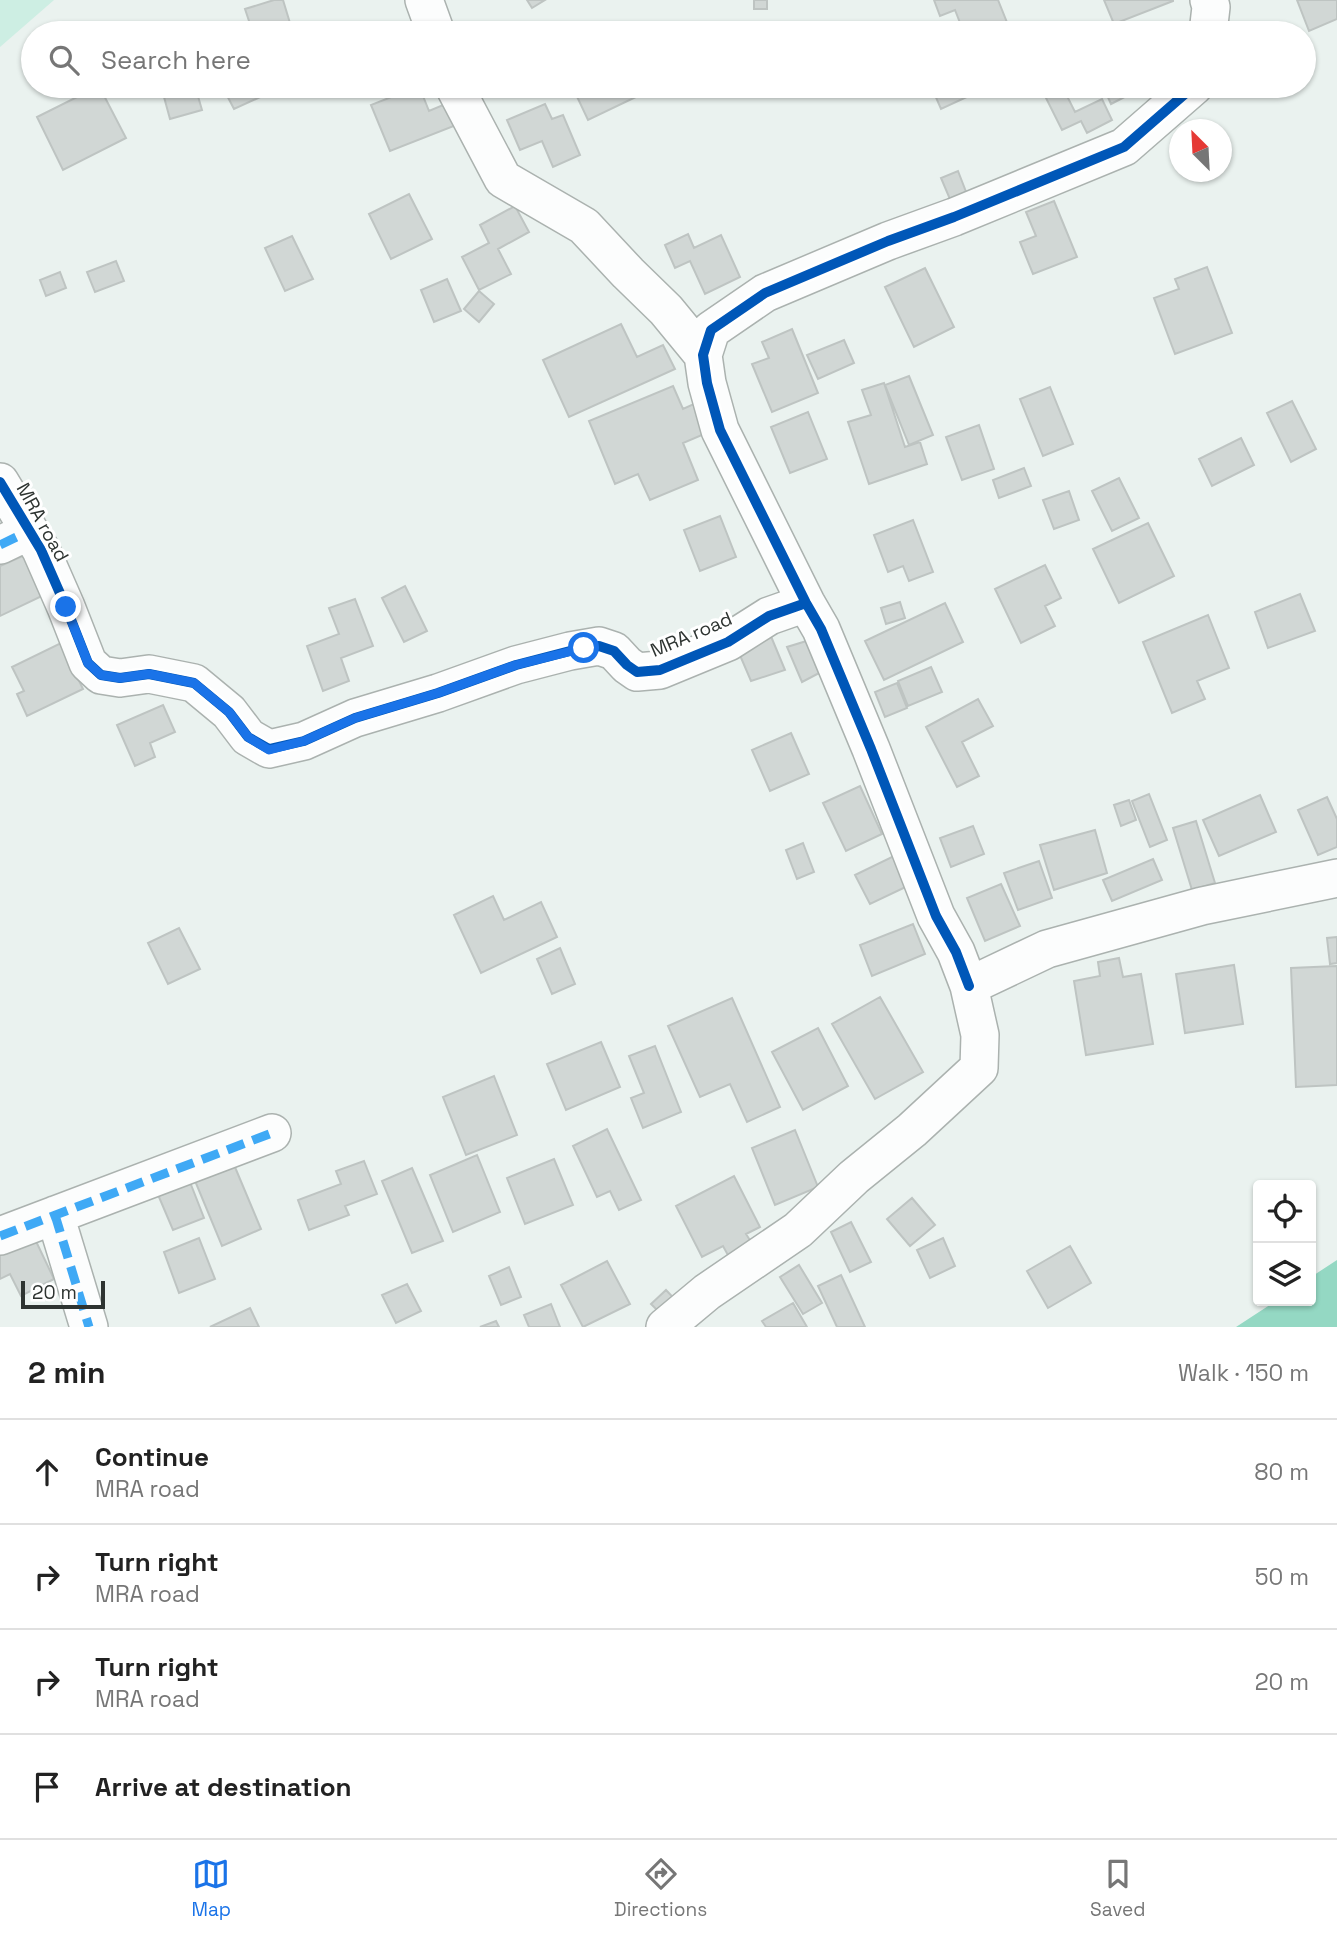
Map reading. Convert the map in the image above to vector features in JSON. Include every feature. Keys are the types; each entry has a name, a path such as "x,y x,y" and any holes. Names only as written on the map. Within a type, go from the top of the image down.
{"street":[{"path":"424,0 432,21"},
{"path":"1209,0 1209,21"},
{"path":"460,98 503,179 584,226 666,310 703,355"},
{"path":"665,1327 707,1292 798,1230 855,1177 912,1130 979,1068 981,1035 969,986 956,951 936,916 821,629 720,430 707,383 703,355 711,330 765,293 1124,147 1180,98"},
{"name":"MRA road","path":"0,482 15,538 41,550 88,663 101,675 120,678 149,674 194,683 229,712 248,737 269,750 304,741 355,718 438,693 516,665 570,651 599,646 614,651 637,673 660,670 728,642 769,616 806,603"},
{"path":"969,986 1048,949 1202,906 1337,878"},
{"path":"0,1236 272,1133"},
{"path":"55,1215 89,1327"}],"shaded area":[{"path":"0,0 54,0 30,21 21,21 21,29 0,47"},
{"path":"1337,1260 1337,1327 1236,1327 1268,1306 1316,1306 1316,1274"}],"building":[{"path":"283,0 289,21 249,21 245,9"},
{"path":"527,0 545,0 532,8"},
{"path":"754,0 767,0 767,9 754,9"},
{"path":"934,0 998,0 1006,21 959,21 955,10 940,16"},
{"path":"1104,0 1173,0 1122,21 1113,21"},
{"path":"1297,0 1337,0 1337,19 1316,28 1316,21 1305,21"},
{"path":"75,98 105,98 126,138 63,170 37,117"},
{"path":"164,98 198,98 202,110 170,119"},
{"path":"228,98 258,98 234,109"},
{"path":"389,98 424,98 429,111 455,100 464,122 390,151 371,105"},
{"path":"578,98 634,98 588,120"},
{"path":"936,98 965,98 941,109"},
{"path":"1046,98 1068,98 1075,112 1102,99 1112,120 1087,133 1081,121 1062,130"},
{"path":"1108,98 1123,98 1111,104"},
{"path":"545,104 552,119 563,115 580,155 553,167 542,141 520,150 507,120"},
{"path":"958,171 968,197 952,204 941,178"},
{"path":"409,194 432,239 391,259 369,214"},
{"path":"1054,201 1077,257 1033,274 1020,242 1036,236 1026,212"},
{"path":"515,206 529,232 498,249 511,274 479,290 462,257 489,243 480,225"},
{"path":"688,234 694,248 721,235 740,277 705,294 690,261 675,268 665,245"},
{"path":"292,236 313,279 285,291 265,248"},
{"path":"116,261 124,281 95,292 87,272"},
{"path":"1207,267 1232,333 1175,354 1154,298 1179,289 1175,279"},
{"path":"925,268 954,327 914,347 885,287"},
{"path":"60,272 66,288 46,296 40,280"},
{"path":"447,279 461,311 434,322 421,290"},
{"path":"479,291 494,304 479,322 464,309"},
{"path":"621,324 637,357 663,345 675,369 569,417 543,360"},
{"path":"792,329 818,393 772,412 752,364 769,358 762,342"},
{"path":"844,340 854,363 818,379 807,355"},
{"path":"909,376 933,435 909,445 885,385"},
{"path":"884,383 905,447 920,442 927,464 869,484 848,422 871,415 862,390"},
{"path":"673,386 683,409 696,403 709,432 683,443 698,480 650,500 638,474 615,484 589,421"},
{"path":"1050,387 1073,444 1043,456 1020,399"},
{"path":"1292,401 1316,449 1291,462 1267,413"},
{"path":"808,412 827,459 790,473 771,427"},
{"path":"979,425 994,469 962,480 946,437"},
{"path":"1241,438 1254,465 1212,486 1199,459"},
{"path":"1024,468 1031,486 999,498 993,480"},
{"path":"1119,478 1139,518 1112,531 1092,491"},
{"path":"1069,491 1079,520 1054,529 1043,500"},
{"path":"720,516 736,557 700,571 684,530"},
{"path":"913,520 933,572 909,581 903,566 888,572 874,535"},
{"path":"1148,523 1174,576 1119,603 1093,549"},
{"path":"25,555 44,595 0,616 0,566"},
{"path":"1045,565 1061,598 1045,606 1055,626 1021,643 995,589"},
{"path":"405,586 427,631 404,642 382,598"},
{"path":"1300,594 1315,631 1268,648 1255,612"},
{"path":"355,599 373,646 341,658 349,681 323,691 307,646 339,634 329,608"},
{"path":"900,602 905,618 886,624 881,608"},
{"path":"945,603 963,642 884,680 865,641"},
{"path":"1208,615 1229,668 1197,681 1205,699 1172,713 1143,642"},
{"path":"770,634 785,670 751,681 736,646"},
{"path":"813,639 825,670 802,682 787,647"},
{"path":"61,643 83,689 27,716 17,694 24,691 12,667"},
{"path":"931,667 942,692 908,706 898,681"},
{"path":"897,683 907,708 885,717 875,692"},
{"path":"978,699 993,726 962,742 979,776 957,787 926,727"},
{"path":"163,705 175,732 150,743 155,757 135,766 117,725"},
{"path":"791,733 809,774 770,791 752,750"},
{"path":"860,786 882,834 846,851 823,803"},
{"path":"1149,794 1167,840 1150,847 1132,801"},
{"path":"1260,795 1276,832 1219,856 1203,820"},
{"path":"1327,797 1337,819 1337,847 1318,855 1298,810"},
{"path":"1129,800 1136,820 1121,826 1114,805"},
{"path":"1196,821 1215,883 1192,890 1173,828"},
{"path":"973,826 984,854 951,867 940,838"},
{"path":"1095,830 1107,873 1054,890 1040,845"},
{"path":"803,843 814,872 797,879 786,850"},
{"path":"898,854 912,884 870,904 855,875"},
{"path":"1153,859 1162,880 1112,901 1103,880"},
{"path":"1039,861 1052,898 1018,910 1004,873"},
{"path":"1001,884 1020,926 985,941 967,898"},
{"path":"493,896 504,920 541,902 557,937 481,973 454,915"},
{"path":"913,924 925,954 872,976 860,945"},
{"path":"179,928 200,969 168,984 148,943"},
{"path":"1337,937 1337,963 1330,964 1327,938"},
{"path":"560,948 575,984 552,994 537,959"},
{"path":"1119,958 1123,977 1141,974 1153,1044 1086,1055 1074,981 1100,976 1098,962"},
{"path":"1234,965 1243,1024 1185,1033 1176,974"},
{"path":"1337,966 1337,1085 1296,1087 1291,968"},
{"path":"880,997 923,1072 875,1099 832,1024"},
{"path":"732,998 780,1107 747,1122 730,1084 700,1097 668,1026"},
{"path":"818,1028 848,1086 803,1110 772,1052"},
{"path":"601,1042 620,1087 566,1110 547,1064"},
{"path":"655,1046 681,1112 643,1128 631,1098 644,1093 629,1056"},
{"path":"494,1076 517,1135 466,1155 443,1097"},
{"path":"607,1129 641,1200 619,1210 610,1191 597,1197 573,1146"},
{"path":"795,1130 818,1187 775,1205 752,1148"},
{"path":"477,1155 500,1212 453,1232 430,1175"},
{"path":"554,1159 573,1205 525,1224 507,1178"},
{"path":"232,1160 261,1229 222,1246 193,1176"},
{"path":"364,1161 377,1194 345,1206 349,1215 309,1230 298,1200 341,1184 336,1171"},
{"path":"412,1168 443,1241 412,1253 382,1181"},
{"path":"734,1176 760,1227 746,1234 753,1245 729,1257 723,1246 702,1257 676,1206"},
{"path":"188,1177 204,1218 173,1230 156,1190"},
{"path":"912,1198 935,1225 910,1246 887,1219"},
{"path":"851,1222 871,1262 850,1272 831,1232"},
{"path":"33,1235 54,1279 21,1296 10,1274 0,1279 0,1251"},
{"path":"199,1238 215,1279 179,1293 164,1252"},
{"path":"943,1238 955,1266 930,1278 917,1250"},
{"path":"1070,1246 1091,1283 1048,1308 1027,1271"},
{"path":"607,1261 630,1304 583,1327 561,1285"},
{"path":"799,1265 822,1303 803,1314 780,1277"},
{"path":"509,1267 521,1297 501,1305 489,1276"},
{"path":"841,1275 865,1327 837,1327 818,1286"},
{"path":"407,1284 421,1311 396,1323 382,1295"},
{"path":"666,1290 683,1308 668,1321 651,1304"},
{"path":"793,1303 807,1327 766,1327 762,1321"},
{"path":"551,1304 560,1327 529,1327 524,1315"},
{"path":"250,1308 259,1327 210,1327"},
{"path":"496,1321 499,1327 480,1327"}],"marked path":[{"path":"0,545 29,531"},
{"path":"0,1236 272,1133"},
{"path":"55,1215 89,1327"}],"cycle path":[{"path":"969,986 956,952 936,916 821,629 720,430 707,383 703,355 711,330 765,293 1124,147 1180,98"},
{"path":"0,482 41,550 88,663 101,675 120,678 149,674 194,683 229,712 248,737 269,749 304,741 355,718 438,693 516,665 570,651 599,646 614,651 637,672 660,670 728,642 769,616 806,603"}],"route":[{"path":"66,607 88,663 101,675 120,678 149,674 194,683 229,712 248,737 269,750 304,741 355,718 438,693 516,665 584,648"}]}
